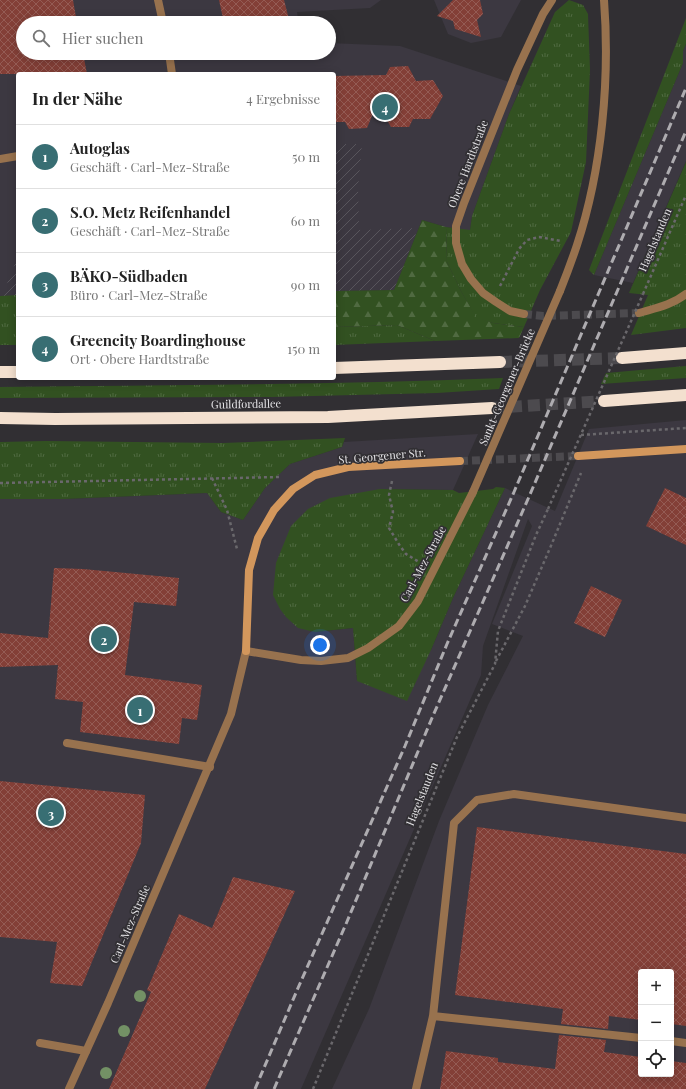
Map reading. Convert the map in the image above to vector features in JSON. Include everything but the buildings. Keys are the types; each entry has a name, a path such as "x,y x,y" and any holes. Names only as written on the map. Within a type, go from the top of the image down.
{"highway":[{"path":"622,358 686,354"},
{"path":"336,368 500,362"},
{"path":"0,372 16,372"},
{"path":"604,401 686,395"},
{"name":"Guildfordallee","path":"0,418 328,417 492,408"}],"street":[{"path":"158,0 161,16"},
{"name":"Obere Hardtstraße","path":"524,314 510,311 483,293 471,280 462,264 456,243 456,226 517,70 543,14 552,0"},
{"name":"Sankt-Georgener-Brücke","path":"473,492 560,291 577,245 592,189 600,145 605,80 606,28 604,0"},
{"path":"170,60 172,72"},
{"path":"0,159 16,156"},
{"path":"639,313 667,305 686,294"},
{"path":"578,456 686,449"},
{"name":"St. Georgener Str.","path":"246,651 249,570 258,538 274,510 293,489 315,475 348,467 460,461"},
{"name":"Carl-Mez-Straße","path":"69,1089 111,996 210,766 231,714 246,651 301,660 321,661 348,658 368,648 399,626 418,602 473,492"},
{"path":"67,743 210,766"},
{"path":"416,1089 433,1016 454,823 477,800 514,794 686,818"},
{"path":"433,1016 638,1038"},
{"path":"674,1041 686,1043"},
{"path":"40,1043 86,1051"}],"path":[{"name":"Hagelstauden","path":"312,1089 457,737 495,664 498,630 536,535 686,195"},
{"path":"499,289 519,249 527,240 539,236 551,239"},
{"path":"581,435 686,428"},
{"path":"495,664 525,606 588,455"},
{"path":"0,483 285,477"},
{"path":"212,478 228,510 237,549 249,570"},
{"path":"389,495 393,512 389,528 406,554 434,571"}],"shaded area":[{"path":"0,0 381,0 370,8 297,12 298,16 16,16 16,60 336,60 336,43 400,46 521,86 509,114 472,216 470,231 446,227 422,220 394,290 336,291 336,72 16,72 16,295 0,296"},
{"path":"434,0 521,0 501,37 471,43 448,34"},
{"path":"686,44 686,161 633,283 594,275 683,63 683,51"},
{"path":"336,144 362,144 358,188 359,230 418,228 394,290 336,291"},
{"path":"16,261 16,296 2,296"},
{"path":"686,420 686,1089 332,1089 369,1009 439,821 488,705 523,636 492,624 532,526 528,519 483,646 481,675 301,1089 0,1089 0,499 64,499 207,493 221,512 243,520 265,488 290,464 342,447 344,442 478,434 453,490 380,489 314,632 353,628 357,681 431,650 453,598 505,488 555,511 589,429"}],"green space":[{"path":"569,0 583,5 588,14 590,70 586,162 571,232 540,290 524,327 493,323 476,318 461,291 447,262 446,227 470,230 472,216 509,114 555,12"},
{"path":"686,18 686,44 683,51 683,63 594,275 589,270"},
{"path":"686,162 686,328 631,335 648,295 629,293"},
{"path":"422,220 446,227 447,262 476,317 493,323 524,327 519,338 435,341 397,325 336,327 336,291 394,290"},
{"path":"16,295 16,345 0,345 0,296"},
{"path":"397,325 435,341 336,345 336,327"},
{"path":"686,366 686,378 601,384 606,373"},
{"path":"503,378 499,389 437,393 272,397 0,398 0,387 314,383"},
{"path":"345,438 342,447 290,464 265,488 243,520 221,512 207,493 64,499 0,499 0,442 46,441 223,443"},
{"path":"496,487 505,488 453,598 407,701 357,681 353,628 315,632 298,628 280,609 273,595 276,563 291,526 308,509 330,498 380,489 453,490 459,493 493,489"}],"tunnel":[{"path":"524,314 543,316 639,313"},
{"path":"500,362 622,358"},
{"path":"492,408 604,401"},
{"path":"460,461 578,456"}],"railway":[{"path":"255,1089 405,746 447,644 514,492 686,88"},
{"path":"274,1089 346,924 432,718 686,131"}],"place":[{"name":"Greencity Boardinghouse","path":"385,107"},
{"name":"S.O. Metz Reifenhandel","path":"104,639"},
{"name":"Autoglas","path":"140,710"},
{"name":"BÄKO-Südbaden","path":"51,813"}]}
